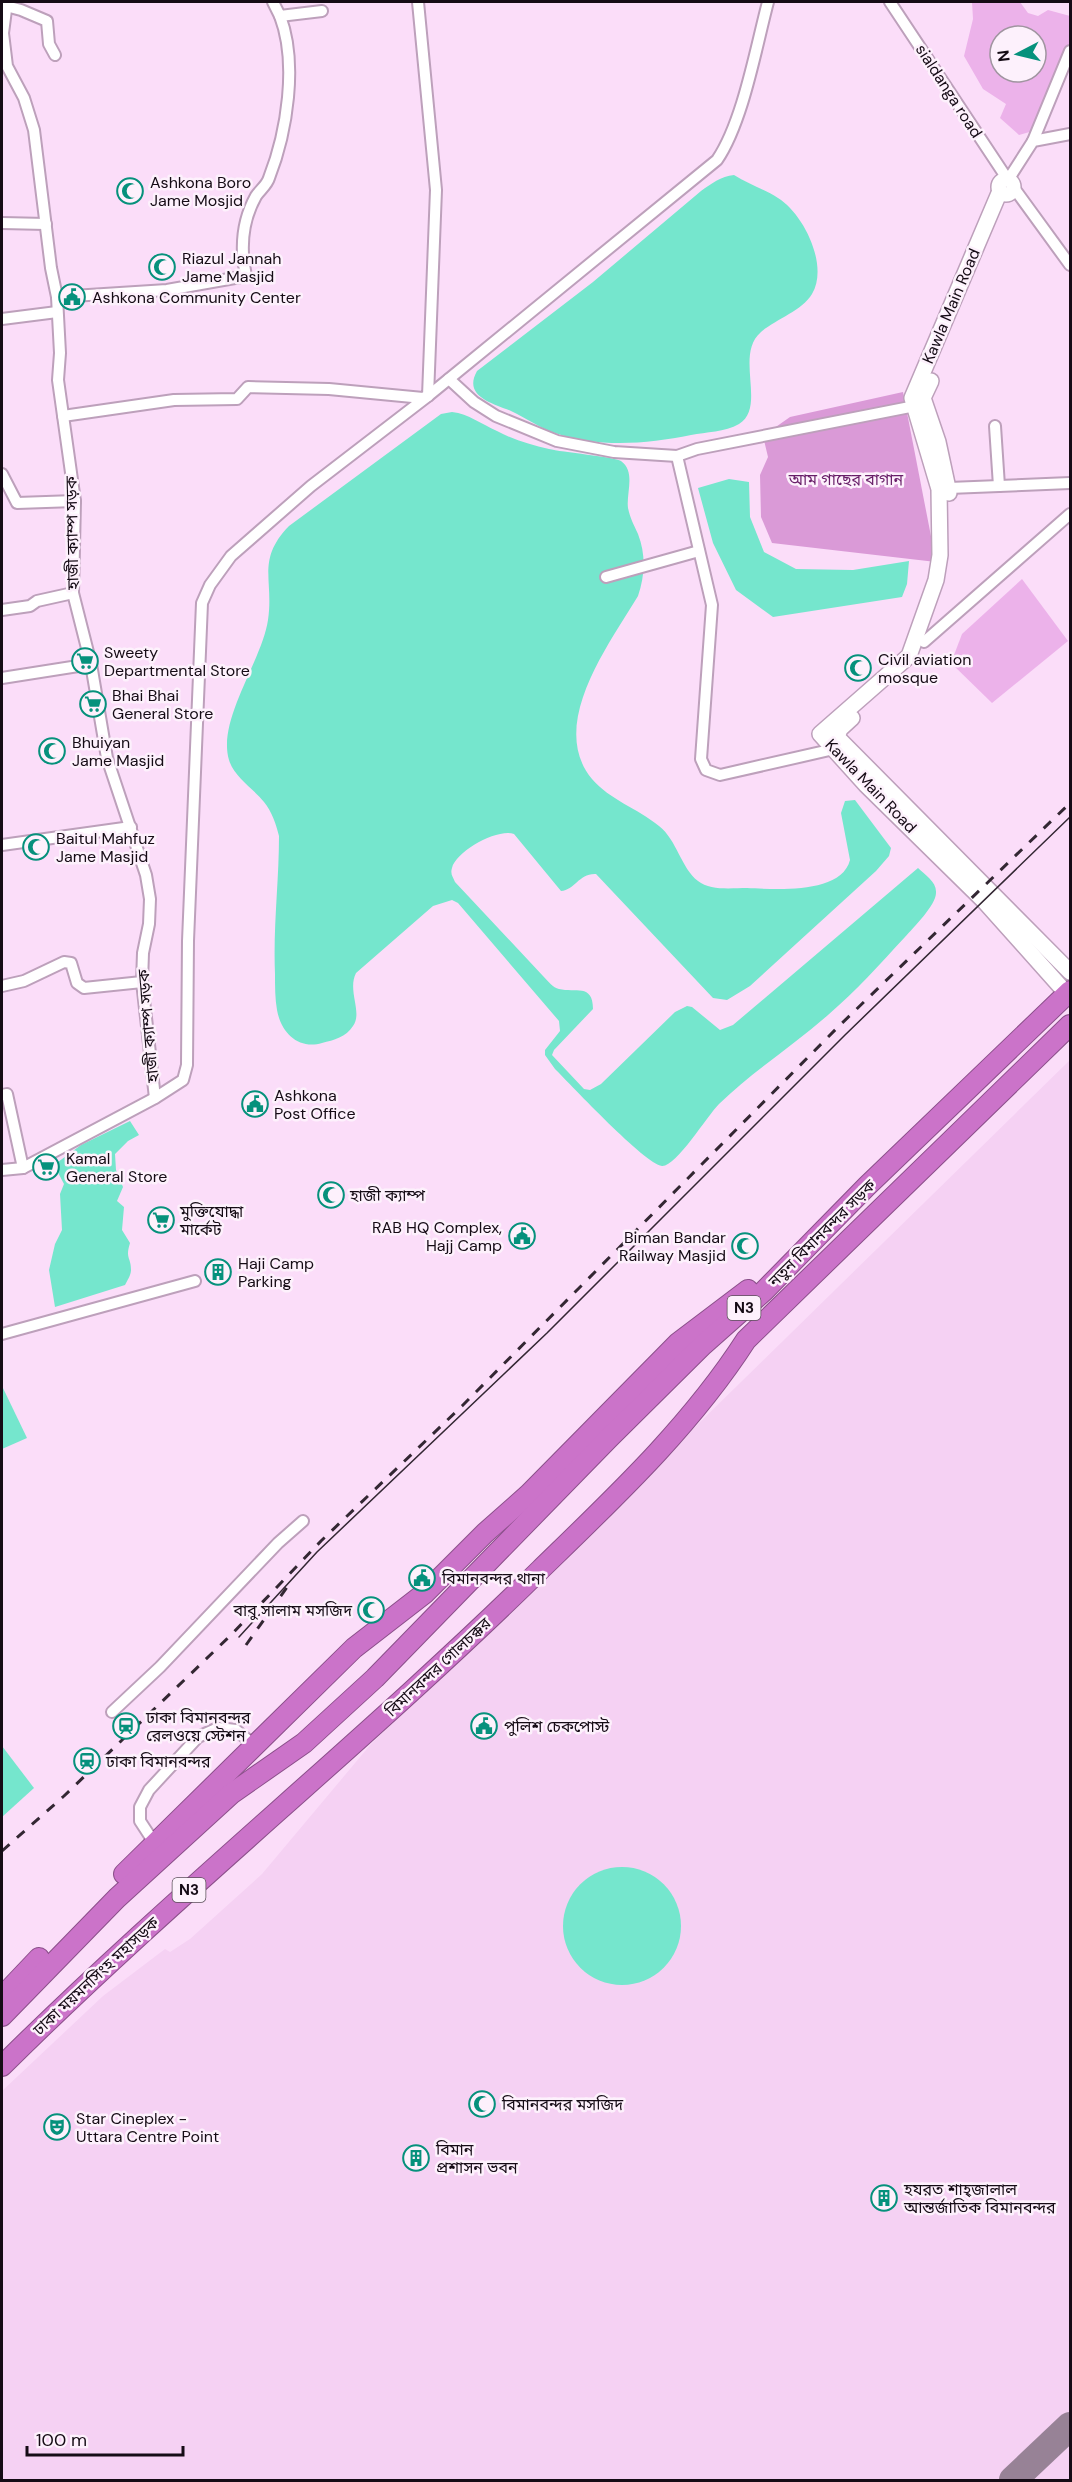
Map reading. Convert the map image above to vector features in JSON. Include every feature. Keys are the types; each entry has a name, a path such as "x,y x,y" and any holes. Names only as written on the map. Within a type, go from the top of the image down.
{"highway":[{"name":"নতুন বিমানবন্দর সড়ক","path":"2,2016 117,1898 222,1802 304,1743 346,1705 423,1630 672,1376 764,1291 876,1178 1069,993"},
{"name":"নতুন বিমানবন্দর সড়ক","path":"494,1616 655,1455 724,1372 746,1340 1071,1024"},
{"name":"নতুন বিমানবন্দর সড়ক","path":"2,1997 354,1648 425,1593 485,1533 529,1494 678,1343 768,1276"},
{"name":"বিমানবন্দর গোলচক্কর","path":"381,1719 494,1616"},
{"name":"ঢাকা ময়মনসিংহ মহাসড়ক","path":"2,2067 171,1905 381,1719"}],"street":[{"path":"57,297 167,290 246,276 242,259 244,221 257,195 268,180 279,144 289,80 287,33 273,2"},
{"path":"418,2 436,190 428,396"},
{"path":"2,1170 23,1168 155,1098 183,1080 188,1065 188,941 202,603 210,585 231,556 311,486 428,396 717,160 726,147 736,121 768,2"},
{"name":"sialdanga road","path":"890,2 1008,188 1071,265"},
{"path":"6,4 47,21 49,44 55,55"},
{"name":"হাজী ক্যাম্প সড়ক","path":"6,4 3,33 7,66 24,98 34,130 57,297 60,353 58,380 75,501 73,592 91,664 107,758 146,875 150,899 142,982 155,1098"},
{"path":"280,16 322,11"},
{"path":"1008,188 1033,141 1071,51"},
{"path":"1033,141 1071,134"},
{"name":"Kawla Main Road","path":"1008,188 912,398 939,489 940,555 936,580 909,656 820,734 866,785 984,901 1069,993"},
{"name":"Kawla Main Road","path":"1008,188 923,398 938,442 949,488 949,556 945,580 917,657 840,729 837,737 1071,972"},
{"path":"2,223 46,224"},
{"path":"2,319 57,312"},
{"path":"449,378 474,402 496,416 556,441 614,452 677,456 698,449 915,406"},
{"path":"63,416 174,400 237,399 248,387 329,389 423,398 428,396"},
{"path":"995,426 999,486"},
{"path":"677,456 712,605 701,759 706,770 720,775 834,749"},
{"path":"2,474 17,503 75,501"},
{"path":"949,488 1071,483"},
{"path":"924,642 1071,514"},
{"path":"606,577 699,551"},
{"path":"2,610 30,606 37,601 73,592"},
{"path":"2,678 91,664"},
{"path":"2,845 131,827"},
{"path":"2,986 24,981 64,962 71,963 78,982 84,988 142,982"},
{"path":"2,1095 7,1094 23,1168"},
{"path":"2,1334 195,1281"},
{"path":"111,1712 160,1667 278,1543 303,1521"},
{"path":"155,1844 140,1821 140,1807 148,1790 198,1737 218,1728 236,1730 255,1746"}],"shaded area":[{"path":"972,2 1020,2 1028,13 1038,16 1048,10 1070,16 1070,43 1033,131 1019,135 1000,118 1006,104 983,89 964,56 973,19"},
{"path":"734,175 778,198 797,216 811,242 818,269 816,282 808,300 761,332 753,342 750,354 750,406 747,416 739,424 722,430 657,441 605,443 588,441 549,431 476,393 474,380 477,371 593,282 701,191 720,179"},
{"path":"452,412 469,417 529,444 617,459 626,466 628,471 628,508 642,550 644,565 642,580 638,596 599,660 588,685 579,710 576,734 580,758 592,779 599,786 659,826 670,839 692,875 709,886 789,889 821,885 834,879 844,871 850,860 841,813 845,801 855,800 891,848 889,856 876,871 750,986 727,1000 713,998 596,874 585,876 570,888 561,891 514,834 498,834 469,848 455,861 452,868 455,882 553,986 559,989 582,991 590,995 593,1009 554,1050 552,1055 584,1089 590,1090 601,1084 675,1012 687,1006 692,1007 720,1030 733,1025 918,868 935,885 935,898 924,916 858,987 815,1026 732,1092 719,1104 675,1158 662,1166 653,1162 625,1139 555,1069 545,1055 545,1050 560,1031 559,1021 458,903 452,900 433,906 356,973 353,987 356,1020 350,1030 343,1035 314,1045 306,1044 292,1038 282,1026 279,1018 275,997 275,922 279,836 267,806 232,766 227,744 234,709 258,654 268,620 269,560 279,538 289,526 441,414"},
{"path":"729,479 749,482 750,517 764,552 796,569 853,570 909,561 907,584 902,597 773,617 736,590 713,543 698,488"},
{"path":"1022,579 1068,641 992,703 951,663 962,634"},
{"path":"1070,1060 1070,2480 2,2480 2,2091 103,1996 165,1949 170,1952 190,1939 262,1874 371,1744"},
{"path":"130,1121 139,1135 128,1141 115,1154 116,1170 123,1187 117,1201 124,1207 122,1230 130,1243 128,1255 131,1266 130,1276 125,1285 55,1307 49,1270 55,1244 62,1230 60,1194 64,1184 54,1165 81,1145"},
{"path":"2,1386 27,1438 2,1449"},
{"path":"2,1746 34,1788 2,1817"},
{"path":"622,1867 645,1871 664,1884 677,1903 681,1926 677,1949 664,1968 645,1981 622,1985 599,1981 580,1968 567,1949 563,1926 567,1903 580,1884 599,1871"}],"green space":[{"name":"আম গাছের বাগান","path":"903,392 936,562 772,543 761,517 760,475 768,457 763,436 790,417"}],"taxiway":[{"path":"1013,2480 1070,2426"}],"tram line":[{"path":"239,1637 317,1552 547,1333 845,1035 1070,817"}],"railway":[{"path":"2,1851 64,1796 232,1634 321,1541 462,1406 838,1027 1070,803"},
{"path":"246,1645 290,1583"}],"place":[{"name":"Ashkona Boro Jame Mosjid","path":"130,191"},
{"name":"Riazul Jannah Jame Masjid","path":"162,267"},
{"name":"Ashkona Community Center","path":"72,297"},
{"name":"Sweety Departmental Store","path":"85,661"},
{"name":"Civil aviation mosque","path":"858,668"},
{"name":"Bhai Bhai General Store","path":"93,704"},
{"name":"Bhuiyan Jame Masjid","path":"52,751"},
{"name":"Baitul Mahfuz Jame Masjid","path":"36,847"},
{"name":"Ashkona Post Office","path":"255,1104"},
{"name":"Kamal General Store","path":"46,1167"},
{"name":"হাজী ক্যাম্প","path":"331,1195"},
{"name":"মুক্তিযোদ্ধা মার্কেট","path":"161,1220"},
{"name":"RAB HQ Complex, Hajj Camp","path":"522,1236"},
{"name":"Biman Bandar Railway Masjid","path":"745,1246"},
{"name":"Haji Camp Parking","path":"218,1272"},
{"name":"বিমানবন্দর থানা","path":"422,1578"},
{"name":"বাবু সালাম মসজিদ","path":"371,1610"},
{"name":"ঢাকা বিমানবন্দর রেলওয়ে স্টেশন","path":"126,1726"},
{"name":"পুলিশ চেকপোস্ট","path":"484,1726"},
{"name":"ঢাকা বিমানবন্দর","path":"87,1761"},
{"name":"বিমানবন্দর মসজিদ","path":"482,2104"},
{"name":"Star Cineplex - Uttara Centre Point","path":"57,2127"},
{"name":"বিমান প্রশাসন ভবন","path":"416,2158"},
{"name":"হযরত শাহ্‌জালাল আন্তর্জাতিক বিমানবন্দর","path":"884,2198"}]}
